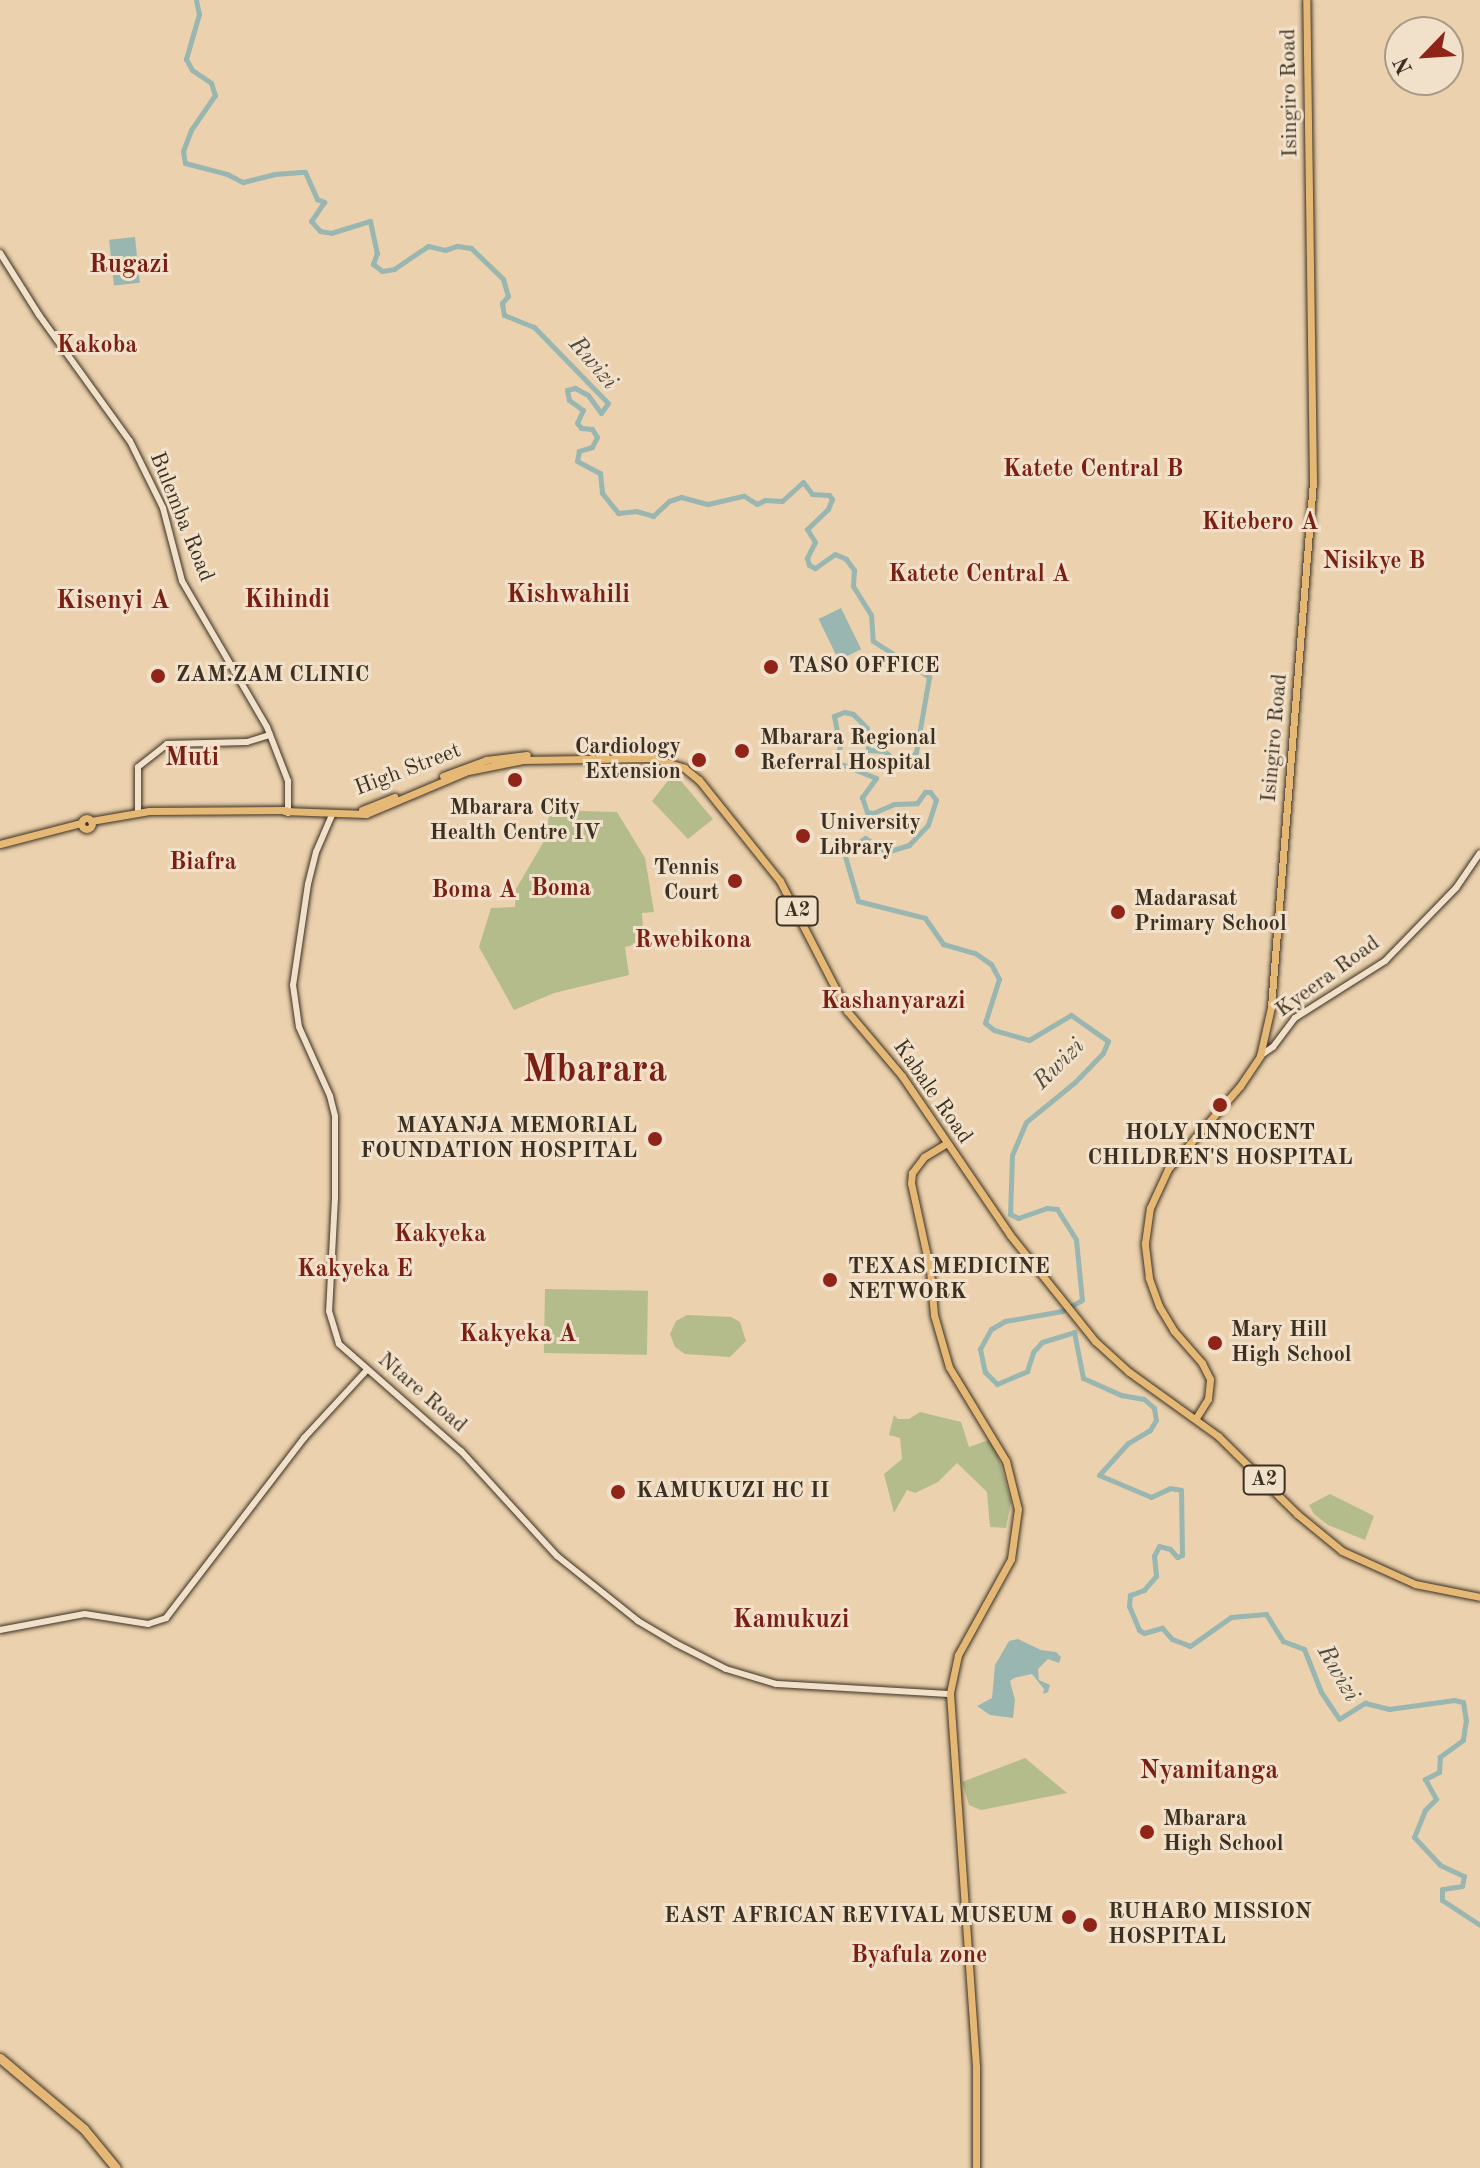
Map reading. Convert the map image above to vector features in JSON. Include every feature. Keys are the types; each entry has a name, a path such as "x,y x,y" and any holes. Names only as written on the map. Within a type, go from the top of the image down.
{"highway":[{"path":"0,2061 78,2127 115,2168"}],"main road":[{"name":"Isingiro Road","path":"1196,1418 1208,1399 1210,1379 1202,1363 1167,1322 1153,1293 1147,1263 1147,1226 1150,1208 1168,1169 1240,1086 1260,1056 1271,1007 1313,481 1306,0"},
{"name":"Bulemba Road","path":"0,253 39,315 130,441 163,508 182,581 270,735 288,781 287,811"},
{"path":"138,812 138,767 167,744 247,742 270,735"},
{"name":"High Street","path":"287,811 332,815 381,809 468,771 545,758 591,758"},
{"name":"Kabale Road","path":"591,758 663,759 684,768 699,780 780,881 842,1003 902,1076 1010,1235 1074,1317 1113,1359 1196,1418"},
{"name":"High Street","path":"0,844 138,812 350,813"},
{"name":"Ntare Road","path":"332,815 316,852 308,884 295,966 293,1001 306,1048 330,1096 335,1116 335,1208 328,1288 331,1327 339,1344 461,1451 557,1556 638,1621 675,1643 726,1669 776,1684 950,1694"},
{"name":"Kyeera Road","path":"1260,1056 1273,1047 1295,1018 1388,959 1456,888 1480,853"},
{"path":"947,1143 924,1157 912,1173 911,1197 930,1270 934,1315 943,1352 1006,1461 1018,1509 1011,1559 958,1655 950,1694 976,2068 976,2168"},
{"path":"917,1217 910,1199 910,1174 947,1143"},
{"path":"0,1630 85,1614 148,1624 166,1618 304,1438 367,1370"},
{"name":"A2","path":"1196,1418 1241,1456 1317,1532 1348,1554 1415,1584 1480,1597"}],"green space":[{"path":"671,777 681,781 713,819 688,839 652,801"},
{"path":"549,810 617,812 645,858 654,912 642,913 644,942 625,947 629,975 554,993 514,1010 479,947 491,908 515,907 516,889 547,836"},
{"path":"545,1289 648,1291 647,1355 544,1353"},
{"path":"687,1315 731,1317 740,1322 746,1341 730,1357 685,1354 675,1347 670,1334 676,1321"},
{"path":"920,1412 961,1422 969,1447 989,1440 998,1456 1011,1502 1006,1528 990,1527 987,1492 957,1463 938,1482 915,1493 907,1490 894,1513 884,1474 902,1459 900,1438 889,1435 894,1415 898,1419 909,1419"},
{"path":"1330,1494 1374,1516 1365,1540 1328,1525 1314,1514 1309,1505"},
{"path":"1025,1758 1067,1793 981,1810 969,1805 962,1782"}],"water":[{"path":"135,237 140,283 114,285 109,240"},
{"path":"841,608 861,649 839,660 819,619"},
{"path":"1018,1639 1041,1650 1056,1652 1061,1657 1059,1663 1048,1659 1038,1669 1039,1680 1050,1685 1048,1692 1043,1694 1044,1689 1032,1674 1014,1678 1010,1681 1015,1700 1013,1718 990,1715 977,1706 992,1698 995,1665 1009,1641"}],"waterway":[{"name":"Rwizi","path":"196,0 199,14 186,59 192,70 211,83 215,95 191,130 183,151 185,163 227,174 243,182 274,174 305,172 317,199 324,202 311,221 320,231 331,233 370,221 377,253 373,264 382,271 394,269 428,246 445,250 457,246 471,248 503,279 508,296 502,303 504,315 534,327 608,403 601,413 588,395 575,388 567,390 569,400 583,410 577,423 581,428 592,429 597,437 592,447 579,451 577,461 600,473 602,493 618,513 636,511 653,516 669,501 681,497 708,504 744,496 757,504 765,500 782,501 803,482 812,494 829,495 832,499 828,509 807,529 815,542 807,558 809,565 815,568 835,554 846,559 854,570 853,586 871,615 873,641 929,677 916,752 902,767 884,751 868,750 867,728 853,714 844,712 834,716 840,746 836,762 876,778 862,797 867,812 873,813 894,804 917,803 925,792 930,792 936,800 928,825 909,845 886,852 865,838 844,853 858,901 925,918 943,944 975,953 991,964 999,979 985,1023 994,1030 1029,1040 1071,1015 1108,1041 1103,1053 1075,1082 1026,1122 1012,1155 1010,1214 1018,1218 1047,1208 1057,1209 1076,1240 1082,1300 1062,1311 1005,1321 991,1329 980,1349 985,1372 997,1384 1027,1371 1033,1352 1042,1342 1074,1332 1083,1378 1121,1395 1144,1399 1154,1408 1156,1420 1150,1430 1128,1443 1099,1475 1151,1497 1170,1488 1181,1490 1182,1555 1177,1557 1170,1549 1159,1546 1154,1556 1156,1576 1144,1590 1130,1595 1129,1606 1139,1630 1144,1633 1162,1628 1172,1639 1190,1646 1231,1617 1266,1614 1283,1641 1304,1649 1321,1692 1339,1719 1365,1703 1389,1709 1454,1700 1463,1702 1466,1720 1463,1740 1440,1757 1439,1772 1425,1779 1436,1799 1425,1810 1414,1837 1440,1865 1464,1876 1462,1886 1442,1889 1442,1900 1480,1925"}],"place":[{"name":"TASO OFFICE","path":"771,667"},
{"name":"ZAM.ZAM CLINIC","path":"158,676"},
{"name":"Mbarara Regional Referral Hospital","path":"742,751"},
{"name":"Cardiology Extension","path":"699,760"},
{"name":"Mbarara City Health Centre IV","path":"515,780"},
{"name":"University Library","path":"803,836"},
{"name":"Tennis Court","path":"735,881"},
{"name":"Madarasat Primary School","path":"1118,912"},
{"name":"HOLY INNOCENT CHILDREN'S HOSPITAL","path":"1220,1105"},
{"name":"MAYANJA MEMORIAL FOUNDATION HOSPITAL","path":"655,1139"},
{"name":"TEXAS MEDICINE NETWORK","path":"830,1280"},
{"name":"Mary Hill High School","path":"1215,1343"},
{"name":"KAMUKUZI HC II","path":"618,1492"},
{"name":"Mbarara High School","path":"1147,1832"},
{"name":"EAST AFRICAN REVIVAL MUSEUM","path":"1069,1917"},
{"name":"RUHARO MISSION HOSPITAL","path":"1090,1925"}],"district":[{"name":"Rugazi","path":"129,266"},
{"name":"Kakoba","path":"97,347"},
{"name":"Katete Central B","path":"1093,471"},
{"name":"Kitebero A","path":"1260,524"},
{"name":"Nisikye B","path":"1374,563"},
{"name":"Katete Central A","path":"979,576"},
{"name":"Kishwahili","path":"568,596"},
{"name":"Kihindi","path":"287,601"},
{"name":"Kisenyi A","path":"113,602"},
{"name":"Muti","path":"192,759"},
{"name":"Biafra","path":"203,864"},
{"name":"Boma","path":"561,890"},
{"name":"Boma A","path":"474,892"},
{"name":"Rwebikona","path":"693,942"},
{"name":"Kashanyarazi","path":"893,1003"},
{"name":"Mbarara","path":"595,1072"},
{"name":"Kakyeka","path":"440,1236"},
{"name":"Kakyeka E","path":"355,1271"},
{"name":"Kakyeka A","path":"518,1336"},
{"name":"Kamukuzi","path":"791,1621"},
{"name":"Nyamitanga","path":"1209,1772"},
{"name":"Byafula zone","path":"919,1957"}]}
